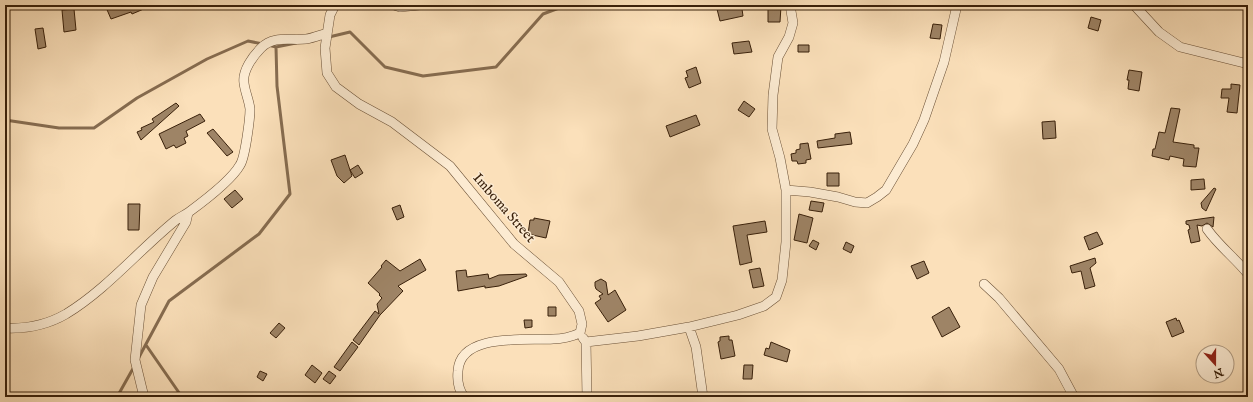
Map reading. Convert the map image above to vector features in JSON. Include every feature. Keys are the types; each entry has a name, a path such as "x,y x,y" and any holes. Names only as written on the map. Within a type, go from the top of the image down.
{"street":[{"name":"Imboma Street","path":"335,5 330,15 325,48 327,73 336,87 359,104 392,122 450,166 514,244 559,282 579,311 582,324 580,333"},
{"path":"394,5 400,7 420,5"},
{"path":"586,342 638,336 689,327 738,315 764,306 776,297 782,280 786,242 786,190 780,158 772,129 773,95 778,57 789,37 793,23 790,5"},
{"path":"786,190 810,192 855,202 867,203 886,190 913,144 924,120 944,62 957,5"},
{"path":"1134,5 1159,32 1180,47 1248,64"},
{"path":"5,328 33,327 52,321 66,314 93,295 151,242 232,176 241,165 250,121 250,108 244,81 245,72 254,57 264,46 281,39 306,39 326,34"},
{"path":"144,397 135,360 141,305 153,277 186,222 188,213"},
{"path":"1207,229 1217,243 1237,261 1248,274"},
{"path":"984,284 999,298 1059,369 1074,397"},
{"path":"689,327 696,347 703,397"},
{"path":"464,397 461,393 458,379 458,368 462,356 476,346 494,341 572,337 580,333 586,342 587,397"}],"building":[{"path":"105,5 153,5 132,14 131,12 111,19"},
{"path":"772,6 781,6 780,22 768,22 768,9 772,9"},
{"path":"74,9 76,30 64,32 62,10"},
{"path":"717,9 742,9 743,16 720,21"},
{"path":"1091,17 1101,20 1098,31 1088,28"},
{"path":"933,24 942,25 940,39 930,38"},
{"path":"43,28 46,47 38,49 35,29"},
{"path":"749,41 752,52 734,54 732,43"},
{"path":"798,45 809,45 809,52 798,52"},
{"path":"696,67 701,83 689,88 685,78 688,77 686,71"},
{"path":"1129,70 1142,72 1139,91 1128,89 1129,80 1127,80"},
{"path":"1231,84 1240,85 1237,113 1227,112 1229,98 1221,98 1222,89 1231,89"},
{"path":"744,101 755,109 749,117 738,110"},
{"path":"176,103 179,106 141,140 137,132 142,130 141,128 154,122 152,119"},
{"path":"1171,108 1180,109 1173,142 1194,145 1194,148 1199,148 1196,167 1183,166 1184,159 1170,156 1169,160 1152,156 1159,132 1165,133"},
{"path":"200,114 205,121 186,131 188,136 184,138 186,143 176,148 174,145 166,149 159,134"},
{"path":"696,115 700,125 670,137 666,126"},
{"path":"1055,121 1056,138 1043,139 1042,122"},
{"path":"213,129 233,152 227,156 207,133"},
{"path":"850,132 852,144 818,148 817,141 835,138 835,134"},
{"path":"808,143 811,159 806,160 806,163 798,164 797,161 792,161 791,154 796,153 796,150 800,149 800,144"},
{"path":"345,155 352,176 344,183 337,176 331,160"},
{"path":"358,165 363,173 355,178 350,170"},
{"path":"827,173 839,173 839,186 827,186"},
{"path":"1204,179 1205,189 1191,190 1191,180"},
{"path":"1214,188 1216,189 1206,211 1202,208 1201,203"},
{"path":"235,190 243,199 232,208 224,199"},
{"path":"811,201 824,203 822,212 809,210"},
{"path":"128,204 140,204 139,230 128,230"},
{"path":"400,205 404,217 397,220 392,208"},
{"path":"799,214 813,218 807,243 794,240"},
{"path":"1214,217 1213,227 1207,223 1202,226 1197,225 1200,241 1191,243 1188,230 1190,229 1189,225 1186,224 1186,221"},
{"path":"534,218 550,221 546,238 528,234 530,220 534,220"},
{"path":"765,221 767,232 747,235 752,262 740,265 733,226"},
{"path":"1097,232 1103,244 1089,250 1084,237"},
{"path":"813,240 819,243 816,250 809,246"},
{"path":"846,242 854,246 851,253 843,249"},
{"path":"1095,258 1096,263 1090,268 1095,286 1085,289 1081,271 1072,273 1070,266"},
{"path":"420,259 426,270 398,286 403,291 380,315 359,345 353,340 375,311 379,314 377,304 382,298 379,295 380,294 368,283 386,260 400,271"},
{"path":"924,261 929,273 917,279 911,266"},
{"path":"760,268 764,286 753,288 749,270"},
{"path":"466,270 467,277 488,274 489,279 499,275 526,274 527,276 499,286 485,288 485,286 458,291 456,271"},
{"path":"601,279 606,282 608,295 615,290 626,310 608,322 595,303 601,299 599,296 603,294 596,289 595,286 595,282"},
{"path":"548,307 556,307 556,316 548,316"},
{"path":"949,307 960,327 942,337 932,317"},
{"path":"1176,318 1177,321 1179,320 1184,332 1172,337 1166,322"},
{"path":"524,320 532,320 532,327 525,328"},
{"path":"279,323 285,328 276,338 270,333"},
{"path":"729,336 729,340 732,340 735,356 721,359 718,342 720,341 720,337"},
{"path":"352,342 358,347 340,371 334,367"},
{"path":"771,342 790,350 787,362 764,355 766,348 769,349"},
{"path":"312,365 322,373 315,383 305,375"},
{"path":"744,365 753,365 752,379 743,379"},
{"path":"260,371 267,374 263,381 257,377"},
{"path":"329,371 336,376 330,384 323,379"}],"waterway":[{"path":"329,37 350,32 385,67 423,76 496,67 543,14 567,5"},
{"path":"5,120 59,128 94,128 137,98 207,59 248,41 263,44"},
{"path":"268,45 276,47 296,43"},
{"path":"138,359 169,301 259,234 290,194 277,86 276,47"},
{"path":"146,345 182,397"},
{"path":"117,397 135,365"}]}
